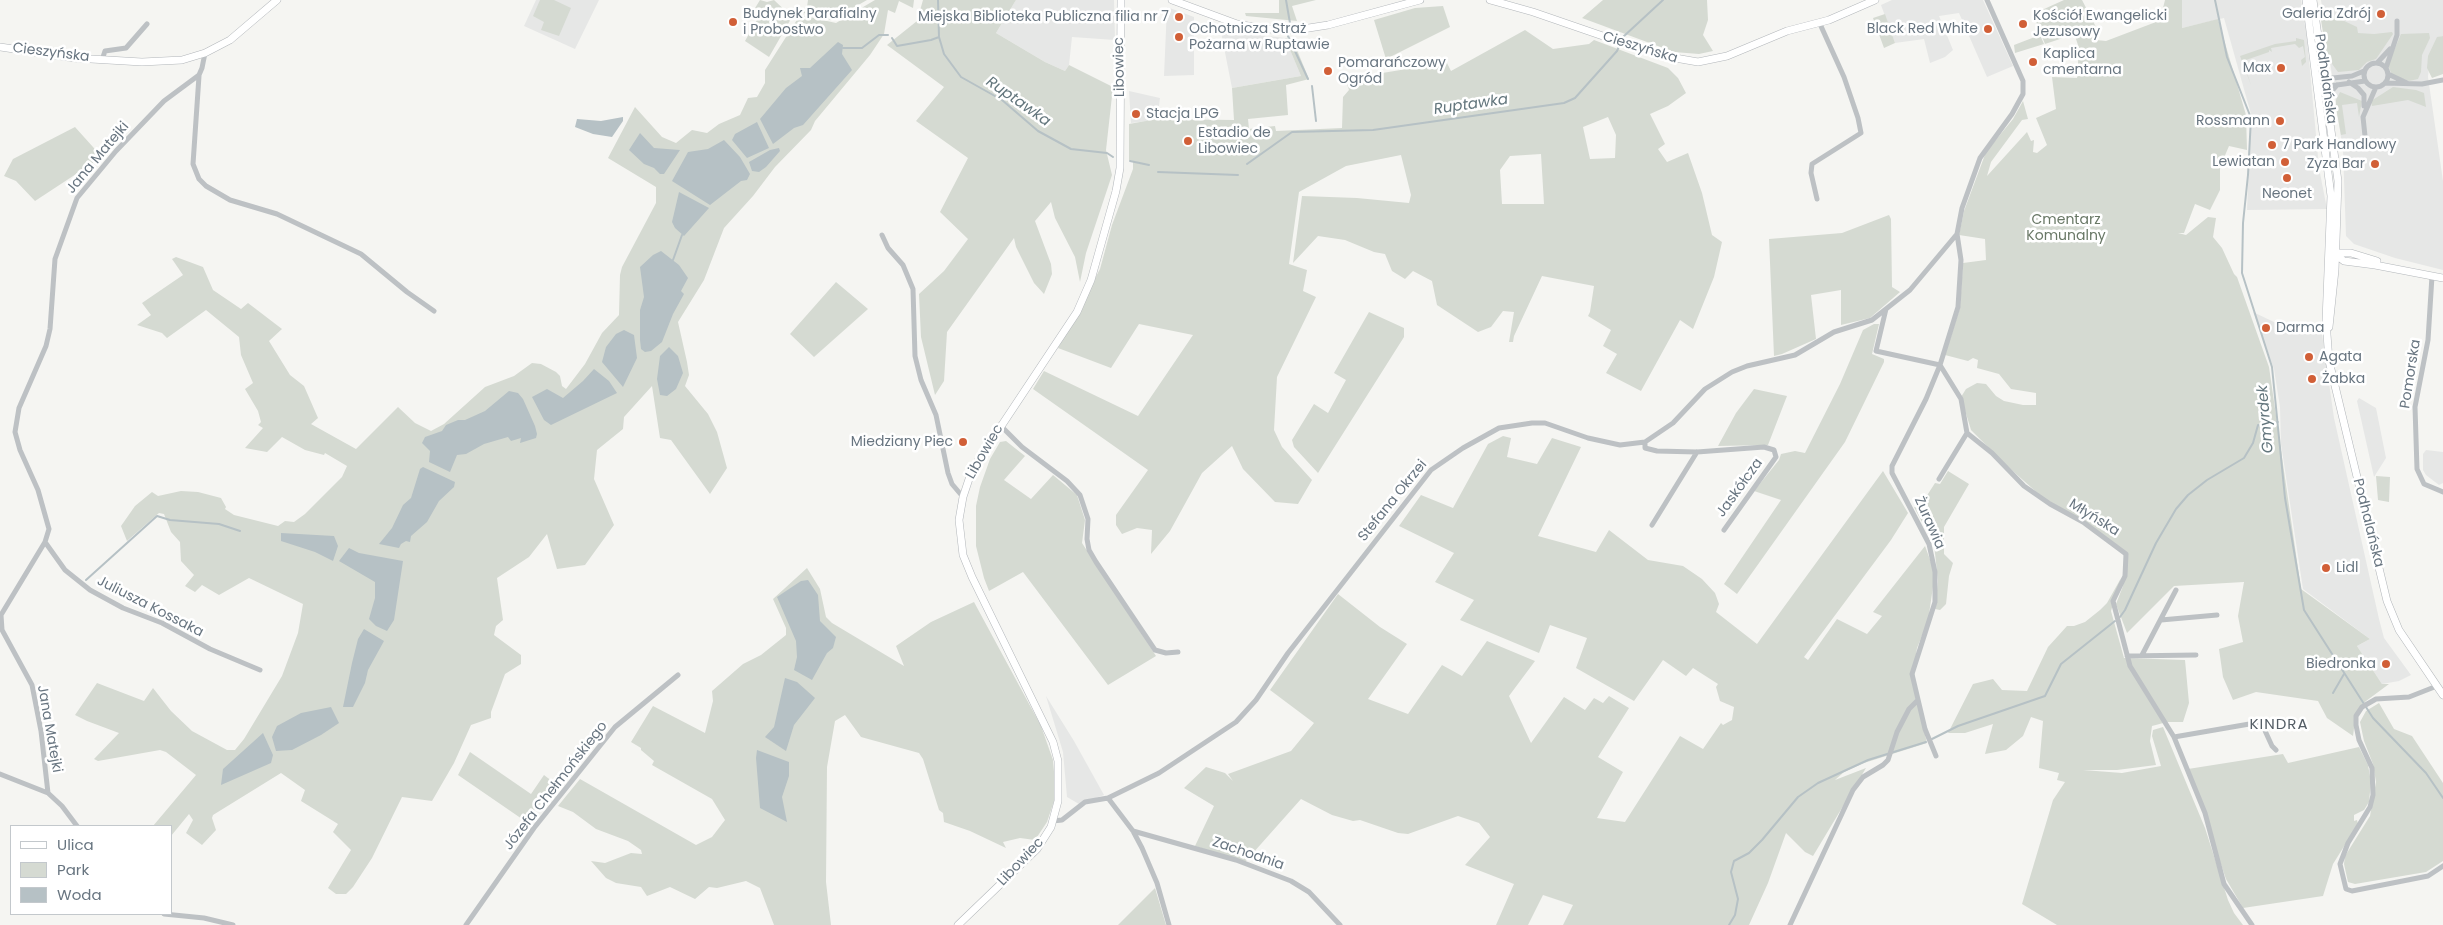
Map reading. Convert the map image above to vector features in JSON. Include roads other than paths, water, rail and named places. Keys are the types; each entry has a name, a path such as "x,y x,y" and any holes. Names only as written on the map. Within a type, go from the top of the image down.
{"street":[{"name":"Cieszyńska","path":"0,47 102,60 162,62 182,60 205,54 238,34 277,0"},
{"path":"1172,0 1237,24 1265,29 1288,30 1328,25 1420,0"},
{"name":"Cieszyńska","path":"1490,0 1533,12 1666,58 1698,62 1727,56 1786,31 1820,24 1852,12 1874,0"},
{"name":"Stefana Okrzei","path":"1940,365 1958,307 1961,260 1957,234 1962,208 1980,158 2012,114 2024,88 2023,81 1987,0"},
{"name":"Podhalańska","path":"2306,0 2314,62 2328,104 2338,181 2332,314 2327,337"},
{"name":"Podhalańska","path":"2313,0 2323,66 2318,99 2331,196 2327,337 2329,362 2387,601 2399,630 2443,694"},
{"name":"Libowiec","path":"958,925 1037,849 1053,820 1058,801 1060,781 1053,742 972,577 963,555 958,530 963,497 972,470 1000,425 1077,312 1085,296 1119,177 1121,157 1120,2"},
{"path":"2385,83 2388,74 2386,68 2397,35 2397,21"},
{"name":"Cieszyńska","path":"102,60 105,51 126,48 147,24"},
{"path":"1817,199 1811,173 1812,164 1861,133 1844,77 1820,24"},
{"path":"2365,136 2363,117 2365,100 2364,72 2367,65 2377,62 2392,47"},
{"path":"205,54 199,75 193,164 199,179 206,186 230,200 276,214 361,254 407,292 434,310"},
{"path":"2377,62 2386,68"},
{"path":"2323,66 2328,74 2336,78"},
{"path":"2320,83 2364,72"},
{"path":"2388,74 2410,84"},
{"name":"Jana Matejki","path":"76,825 62,806 48,793 41,731 32,685 2,630 1,615 44,542 49,529 38,490 20,450 16,432 19,408 46,346 50,329 55,259 78,195 116,151 164,101 199,75"},
{"path":"2363,117 2376,87 2385,83 2422,84 2443,80"},
{"path":"2349,82 2358,88 2365,100"},
{"path":"2320,83 2365,82 2376,87"},
{"path":"2328,104 2330,93 2338,84"},
{"name":"Stefana Okrzei","path":"1053,820 1062,820 1092,799 1108,798 1159,773 1221,732 1248,710 1288,653 1362,558 1431,470 1442,462 1499,428 1532,423 1545,424 1588,438 1620,445 1645,442 1673,423 1705,389 1732,372 1747,366 1795,355 1834,332 1872,320 1910,290 1957,234"},
{"path":"882,235 888,248 902,265 910,283 915,356 921,380 936,415 948,473 952,484 963,497"},
{"path":"2336,235 2339,242 2351,253 2401,269"},
{"path":"2329,246 2344,261 2401,269 2443,278"},
{"path":"2328,262 2336,255 2351,253"},
{"path":"2335,270 2344,261"},
{"name":"Pomorska","path":"2432,276 2428,340 2415,407 2417,469 2424,484 2443,492"},
{"path":"1886,309 1876,352 1940,365 1961,399 1967,433 1939,479"},
{"name":"Żurawia","path":"1936,756 1925,729 1912,674 1935,602 1935,572 1929,544 1892,473 1892,466 1926,399 1940,365"},
{"path":"1000,425 1022,447 1067,481 1080,495 1088,519 1087,539 1089,550 1096,562 1155,650 1166,653 1178,652"},
{"name":"Młyńska","path":"1967,433 1992,453 2024,486 2050,504 2083,522 2126,554 2124,576 2114,601 2133,674 2174,737 2205,813 2224,884 2252,925"},
{"name":"Jaskółcza","path":"1645,442 1645,448 1657,451 1696,452 1764,447 1776,452 1776,457 1724,530"},
{"path":"1652,525 1696,452"},
{"name":"Juliusza Kossaka","path":"44,542 65,570 90,590 123,608 162,623 210,649 260,670"},
{"path":"2142,655 2176,590"},
{"path":"2161,620 2217,614"},
{"path":"2127,656 2196,655"},
{"name":"Józefa Chełmońskiego","path":"466,925 534,828 614,727 678,675"},
{"path":"2437,686 2409,698 2384,698 2369,702 2362,707 2356,716 2359,740 2372,768 2373,795 2370,807 2342,855 2341,871 2346,889 2361,889 2428,876 2443,866"},
{"path":"1790,925 1853,790 1863,777 1888,760 1897,732 1909,709 1917,701"},
{"path":"2174,737 2261,722 2272,746 2276,750"},
{"path":"0,774 48,793"},
{"path":"1108,798 1133,831 1157,883 1169,925"},
{"name":"Zachodnia","path":"1133,831 1236,860 1291,881 1309,892 1340,925"},
{"path":"172,915 204,918 233,925"}],"water":[{"path":"838,42 843,45 842,54 852,70 803,125 794,128 773,144 760,119 786,88 802,76 800,68 810,68"},
{"path":"623,117 623,121 612,137 593,134 575,127 577,119 601,121"},
{"path":"757,122 769,148 747,158 732,140 735,134"},
{"path":"640,133 654,148 680,150 664,174 660,174 654,168 644,164 629,150"},
{"path":"724,140 740,157 750,174 747,180 741,181 710,205 672,181 688,152 708,149"},
{"path":"779,148 780,151 766,167 759,172 752,171 749,162 770,150"},
{"path":"679,192 709,208 684,236 675,228 672,222"},
{"path":"661,251 679,265 688,278 681,291 684,294 673,314 662,342 651,351 645,352 641,349 640,340 640,310 644,297 640,267 653,255"},
{"path":"624,330 634,335 637,358 623,387 602,362 606,347 616,334"},
{"path":"669,347 678,356 683,373 676,389 667,396 660,395 657,379 660,356"},
{"path":"594,369 609,381 617,393 551,425 544,420 532,397 547,389 563,398"},
{"path":"509,391 518,393 523,399 535,426 536,438 520,443 521,438 511,441 508,437 484,444 466,454 457,455 450,472 429,462 430,451 422,443 425,437 442,431 446,425 458,420 465,420 485,411"},
{"path":"423,467 455,482 454,487 439,501 427,522 411,536 410,542 406,541 399,548 379,544 392,528 403,505 411,498 420,469"},
{"path":"281,533 334,536 338,546 333,561 315,552 281,541"},
{"path":"349,548 359,553 403,561 394,620 387,631 376,626 369,619 375,598 375,582 339,561"},
{"path":"808,580 818,595 820,621 836,637 833,648 827,653 812,680 794,670 797,657 796,641 777,597 801,581"},
{"path":"364,629 384,641 368,670 365,683 353,707 343,707 358,639"},
{"path":"785,678 797,682 815,698 794,725 786,751 765,737 774,727"},
{"path":"331,707 339,723 292,750 276,751 272,737 277,726 301,713"},
{"path":"263,733 273,755 271,763 221,785 223,769"},
{"path":"757,750 789,762 789,776 782,797 787,822 760,808"}],"waterway":[{"name":"Ruptawka","path":"938,0 939,37 944,54 961,77 1002,100 1038,131 1071,149 1107,153 1113,157"},
{"path":"1286,0 1290,23"},
{"name":"Ruptawka","path":"1247,164 1292,132 1373,130 1564,103 1575,98 1617,51 1623,37 1663,0"},
{"name":"Gmyrdek","path":"2215,0 2227,57 2251,118 2243,223 2242,273 2272,367 2285,498 2304,610 2373,718 2426,773 2443,798"},
{"path":"843,48 862,48 879,35 888,35"},
{"path":"1288,36 1308,79"},
{"path":"892,38 897,46 939,37"},
{"path":"1312,86 1316,121"},
{"name":"Ruptawka","path":"1130,161 1149,165"},
{"name":"Ruptawka","path":"1158,172 1238,175"},
{"path":"673,260 682,235"},
{"path":"2120,617 2156,543 2176,509 2188,495 2207,480 2244,458 2253,443 2258,425 2265,426 2278,422"},
{"path":"86,580 157,516 170,520 219,524 240,531"},
{"path":"1932,739 1958,726 2045,696 2061,664 2115,621"},
{"path":"2333,693 2344,674"},
{"path":"1729,925 1735,915 1738,899 1731,872 1734,861 1749,853 1798,797 1818,783 1868,760 1926,742"}],"place":[{"name":"Galeria Zdrój","path":"2381,14"},
{"name":"Miejska Biblioteka Publiczna filia nr 7","path":"1179,17"},
{"name":"Budynek Parafialny i Probostwo","path":"733,22"},
{"name":"Kościół Ewangelicki Jezusowy","path":"2023,24"},
{"name":"Black Red White","path":"1988,29"},
{"name":"Ochotnicza Straż Pożarna w Ruptawie","path":"1179,37"},
{"name":"Kaplica cmentarna","path":"2033,62"},
{"name":"Max","path":"2281,68"},
{"name":"Pomarańczowy Ogród","path":"1328,71"},
{"name":"Stacja LPG","path":"1136,114"},
{"name":"Rossmann","path":"2280,121"},
{"name":"Estadio de Libowiec","path":"1188,141"},
{"name":"7 Park Handlowy","path":"2272,145"},
{"name":"Lewiatan","path":"2285,162"},
{"name":"Zyza Bar","path":"2375,164"},
{"name":"Neonet","path":"2287,178"},
{"name":"Darma","path":"2266,328"},
{"name":"Agata","path":"2309,357"},
{"name":"Żabka","path":"2312,379"},
{"name":"Miedziany Piec","path":"963,442"},
{"name":"Lidl","path":"2326,568"},
{"name":"Biedronka","path":"2386,664"}],"district":[{"name":"KINDRA","path":"2279,725"}],"park label":[{"name":"Cmentarz Komunalny","path":"2066,228"}]}
